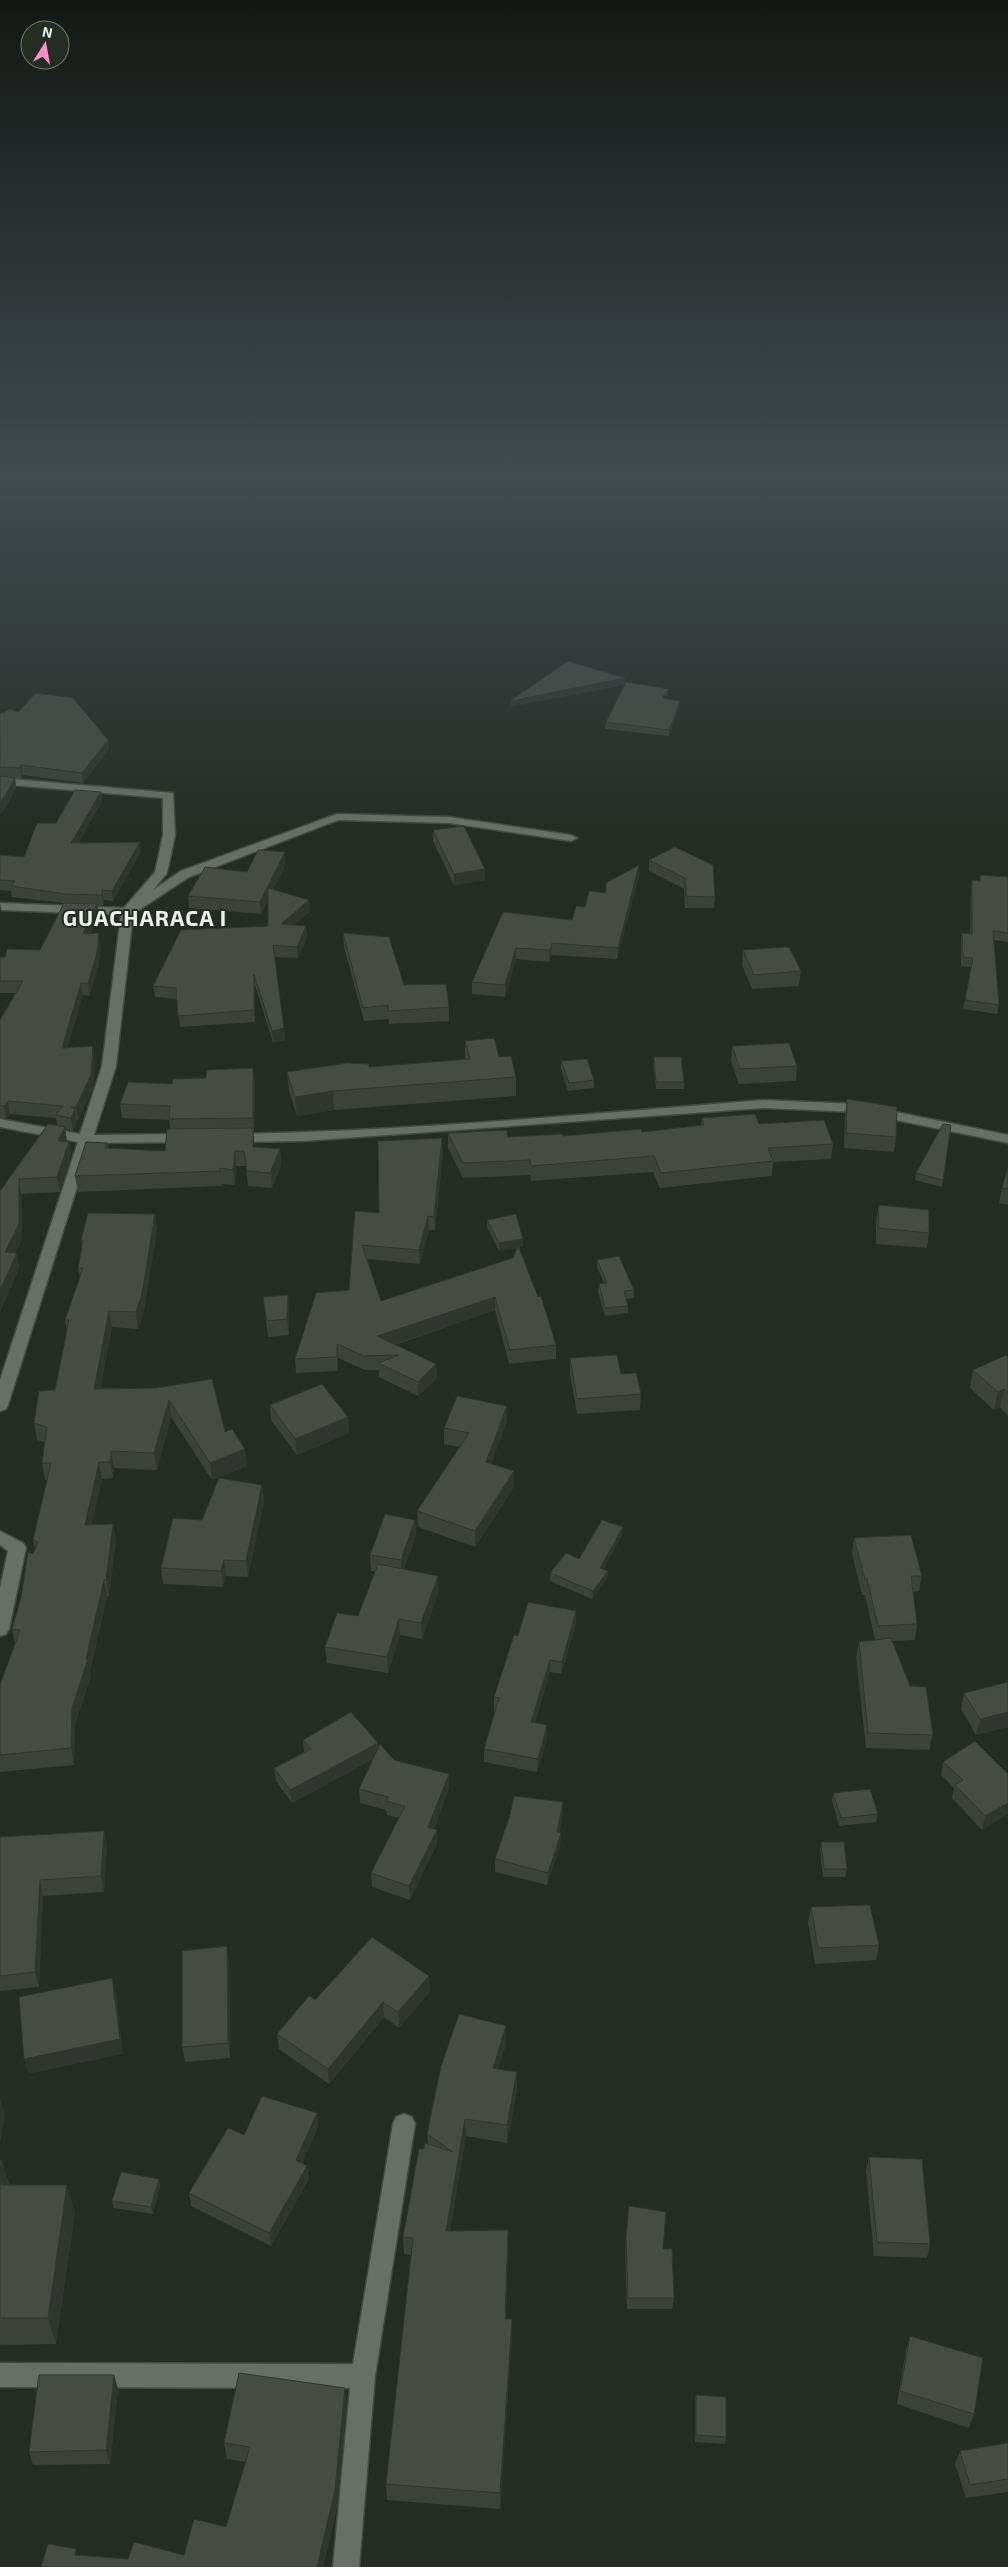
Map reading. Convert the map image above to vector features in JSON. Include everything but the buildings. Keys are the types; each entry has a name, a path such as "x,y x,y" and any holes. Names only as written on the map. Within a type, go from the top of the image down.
{"street":[{"path":"0,781 169,795 169,835 161,873 127,912 108,1066 86,1140 0,1404"},
{"path":"2,906 127,912 185,874 337,816 449,820 572,838"},
{"path":"224,1138 302,1137 763,1104 857,1108 1008,1139"},
{"path":"0,1123 86,1140 204,1138"},
{"path":"0,1537 17,1548 0,1629"},
{"path":"346,2567 363,2376 404,2124"},
{"path":"0,2375 363,2376"}],"district":[{"name":"GUACHARACA I","path":"145,918"}]}
